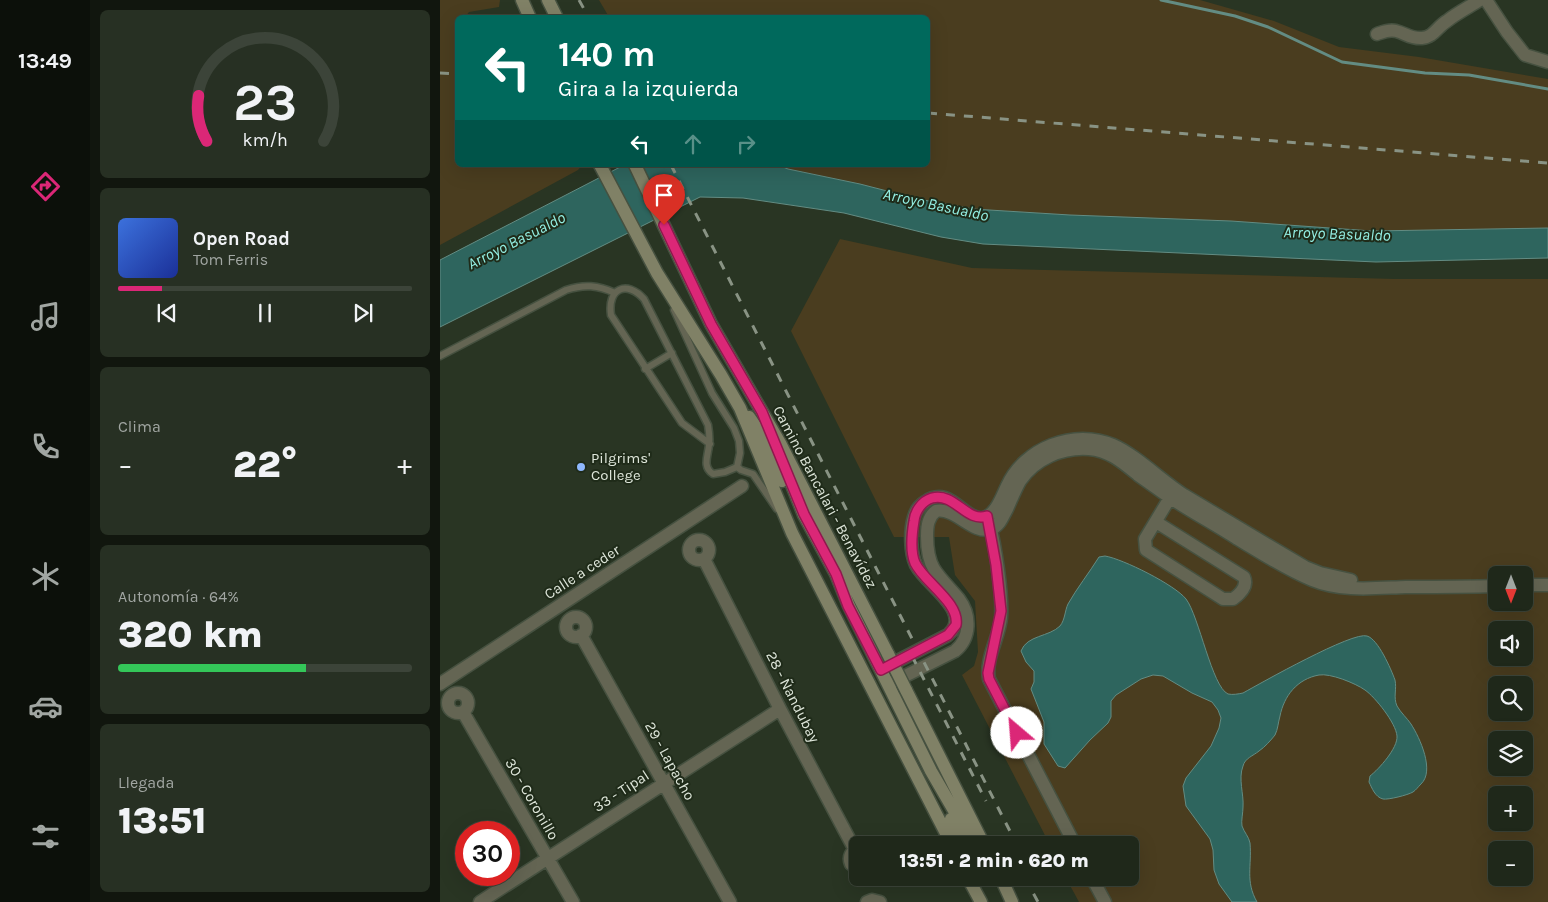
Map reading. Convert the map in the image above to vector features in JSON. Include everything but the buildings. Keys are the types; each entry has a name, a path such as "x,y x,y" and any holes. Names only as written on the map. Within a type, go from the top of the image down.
{"main road":[{"path":"522,0 529,15"},
{"path":"548,0 556,15"},
{"path":"601,167 657,273 722,375 740,408 792,533 947,836"},
{"name":"Camino Bancalari - Benavídez","path":"635,167 711,324 806,492 979,836"},
{"path":"740,408 758,430 801,526 848,606 931,771 969,836"},
{"path":"762,412 804,514 836,574 848,606"},
{"path":"931,771 958,836"},
{"path":"972,886 981,902"},
{"path":"982,886 990,902"},
{"path":"1002,886 1011,899"},
{"path":"1004,886 1011,899"}],"street":[{"path":"1377,34 1396,31 1415,38 1425,38 1435,33 1448,20 1480,0"},
{"path":"1486,0 1525,55 1533,58 1547,59"},
{"path":"881,670 948,635 956,625 955,612 920,571 914,560 912,547 914,518 918,508 928,499 944,498 974,516 982,518 987,516 995,509 1013,474 1025,460 1044,448 1069,441 1098,441 1112,445 1131,456 1172,493"},
{"path":"888,685 955,651 960,647 965,638 968,623 963,606 930,562 928,547 931,515 936,511 947,511 975,527 991,529 1001,520 1019,483 1028,472 1044,459 1055,453 1066,451 1090,449 1112,455 1288,569 1313,580 1329,585 1375,589 1488,586"},
{"name":"Calle a ceder","path":"440,684 742,486"},
{"path":"1156,522 1244,577 1243,589 1232,599 1223,599 1146,550 1145,539 1172,493"},
{"path":"987,516 991,529 1000,590 1001,611 1001,620 989,668 989,679 1070,836"},
{"path":"912,547 928,547"},
{"name":"28 - Ñandubay","path":"704,559 780,709 849,836"},
{"path":"1533,585 1548,585"},
{"name":"29 - Lapacho","path":"581,636 730,902"},
{"name":"33 - Tipal","path":"480,902 780,709"},
{"name":"30 - Coronillo","path":"463,712 574,902"},
{"path":"1096,886 1105,902"},
{"path":"868,902 875,900 880,902"}],"lane":[{"path":"657,273 712,393 734,428 740,447 737,466"},
{"path":"440,356 566,290 589,285 602,287 615,293"},
{"path":"710,444 682,423 611,315 611,298 615,293 623,289 632,290 644,299 708,425 710,444 706,462 709,472 713,474 725,472 737,466"},
{"path":"645,369 672,353"},
{"path":"737,466 741,470 753,474 792,533"}],"shaded area":[{"path":"440,0 500,0 499,7 469,12 467,15 455,15 455,167 580,167 440,245"},
{"path":"599,0 1200,0 1274,21 1339,47 1419,57 1548,79 1548,228 1372,231 1231,221 973,209 918,199 783,167 930,167 930,15 608,15"},
{"path":"840,239 972,268 1395,279 1548,279 1548,902 1079,902 1070,886 1139,886 1139,836 1045,836 962,675 974,666 978,652 975,601 955,575 949,537 894,537 791,331"}],"water":[{"name":"Arroyo Basualdo","path":"620,167 783,167 918,199 973,209 1231,221 1372,231 1548,228 1548,258 1376,262 983,244 941,237 844,213 743,198 700,197 440,327 440,260"},
{"path":"1105,556 1148,573 1180,593 1186,599 1196,620 1217,679 1222,689 1228,694 1243,693 1344,641 1367,636 1371,638 1384,655 1395,680 1397,706 1411,724 1425,754 1427,771 1421,784 1413,792 1403,796 1383,799 1378,796 1369,782 1370,776 1387,758 1394,746 1397,736 1393,724 1379,704 1361,687 1336,677 1324,675 1304,680 1288,695 1275,735 1263,748 1247,759 1243,766 1241,776 1242,824 1250,843 1250,880 1257,902 1232,902 1219,884 1214,870 1213,850 1210,839 1186,806 1183,786 1186,778 1211,746 1219,728 1221,718 1212,702 1163,676 1153,675 1141,679 1116,695 1111,701 1111,717 1108,723 1065,768 1058,766 1044,744 1044,722 1031,689 1034,682 1034,671 1026,662 1021,651 1028,642 1060,626 1068,604 1075,592 1099,557"}],"waterway":[{"path":"1161,0 1235,16 1268,27 1342,62 1425,73 1469,75 1548,89"}],"railway":[{"path":"579,0 587,15"},
{"path":"440,73 455,74"},
{"path":"930,113 1548,163"},
{"path":"672,167 1012,836"},
{"path":"912,656 986,801"},
{"path":"1029,886 1038,902"}],"place":[{"name":"Pilgrims' College","path":"581,467"}],"route":[{"path":"664,225 711,324 762,412 804,514 836,574 848,606 881,670 948,635 954,630 957,621 955,612 949,603 928,581 914,560 912,547 913,528 918,508 928,499 940,497 978,518 987,516 991,529 1001,599 1001,620 988,673 989,679 1017,733"}]}
